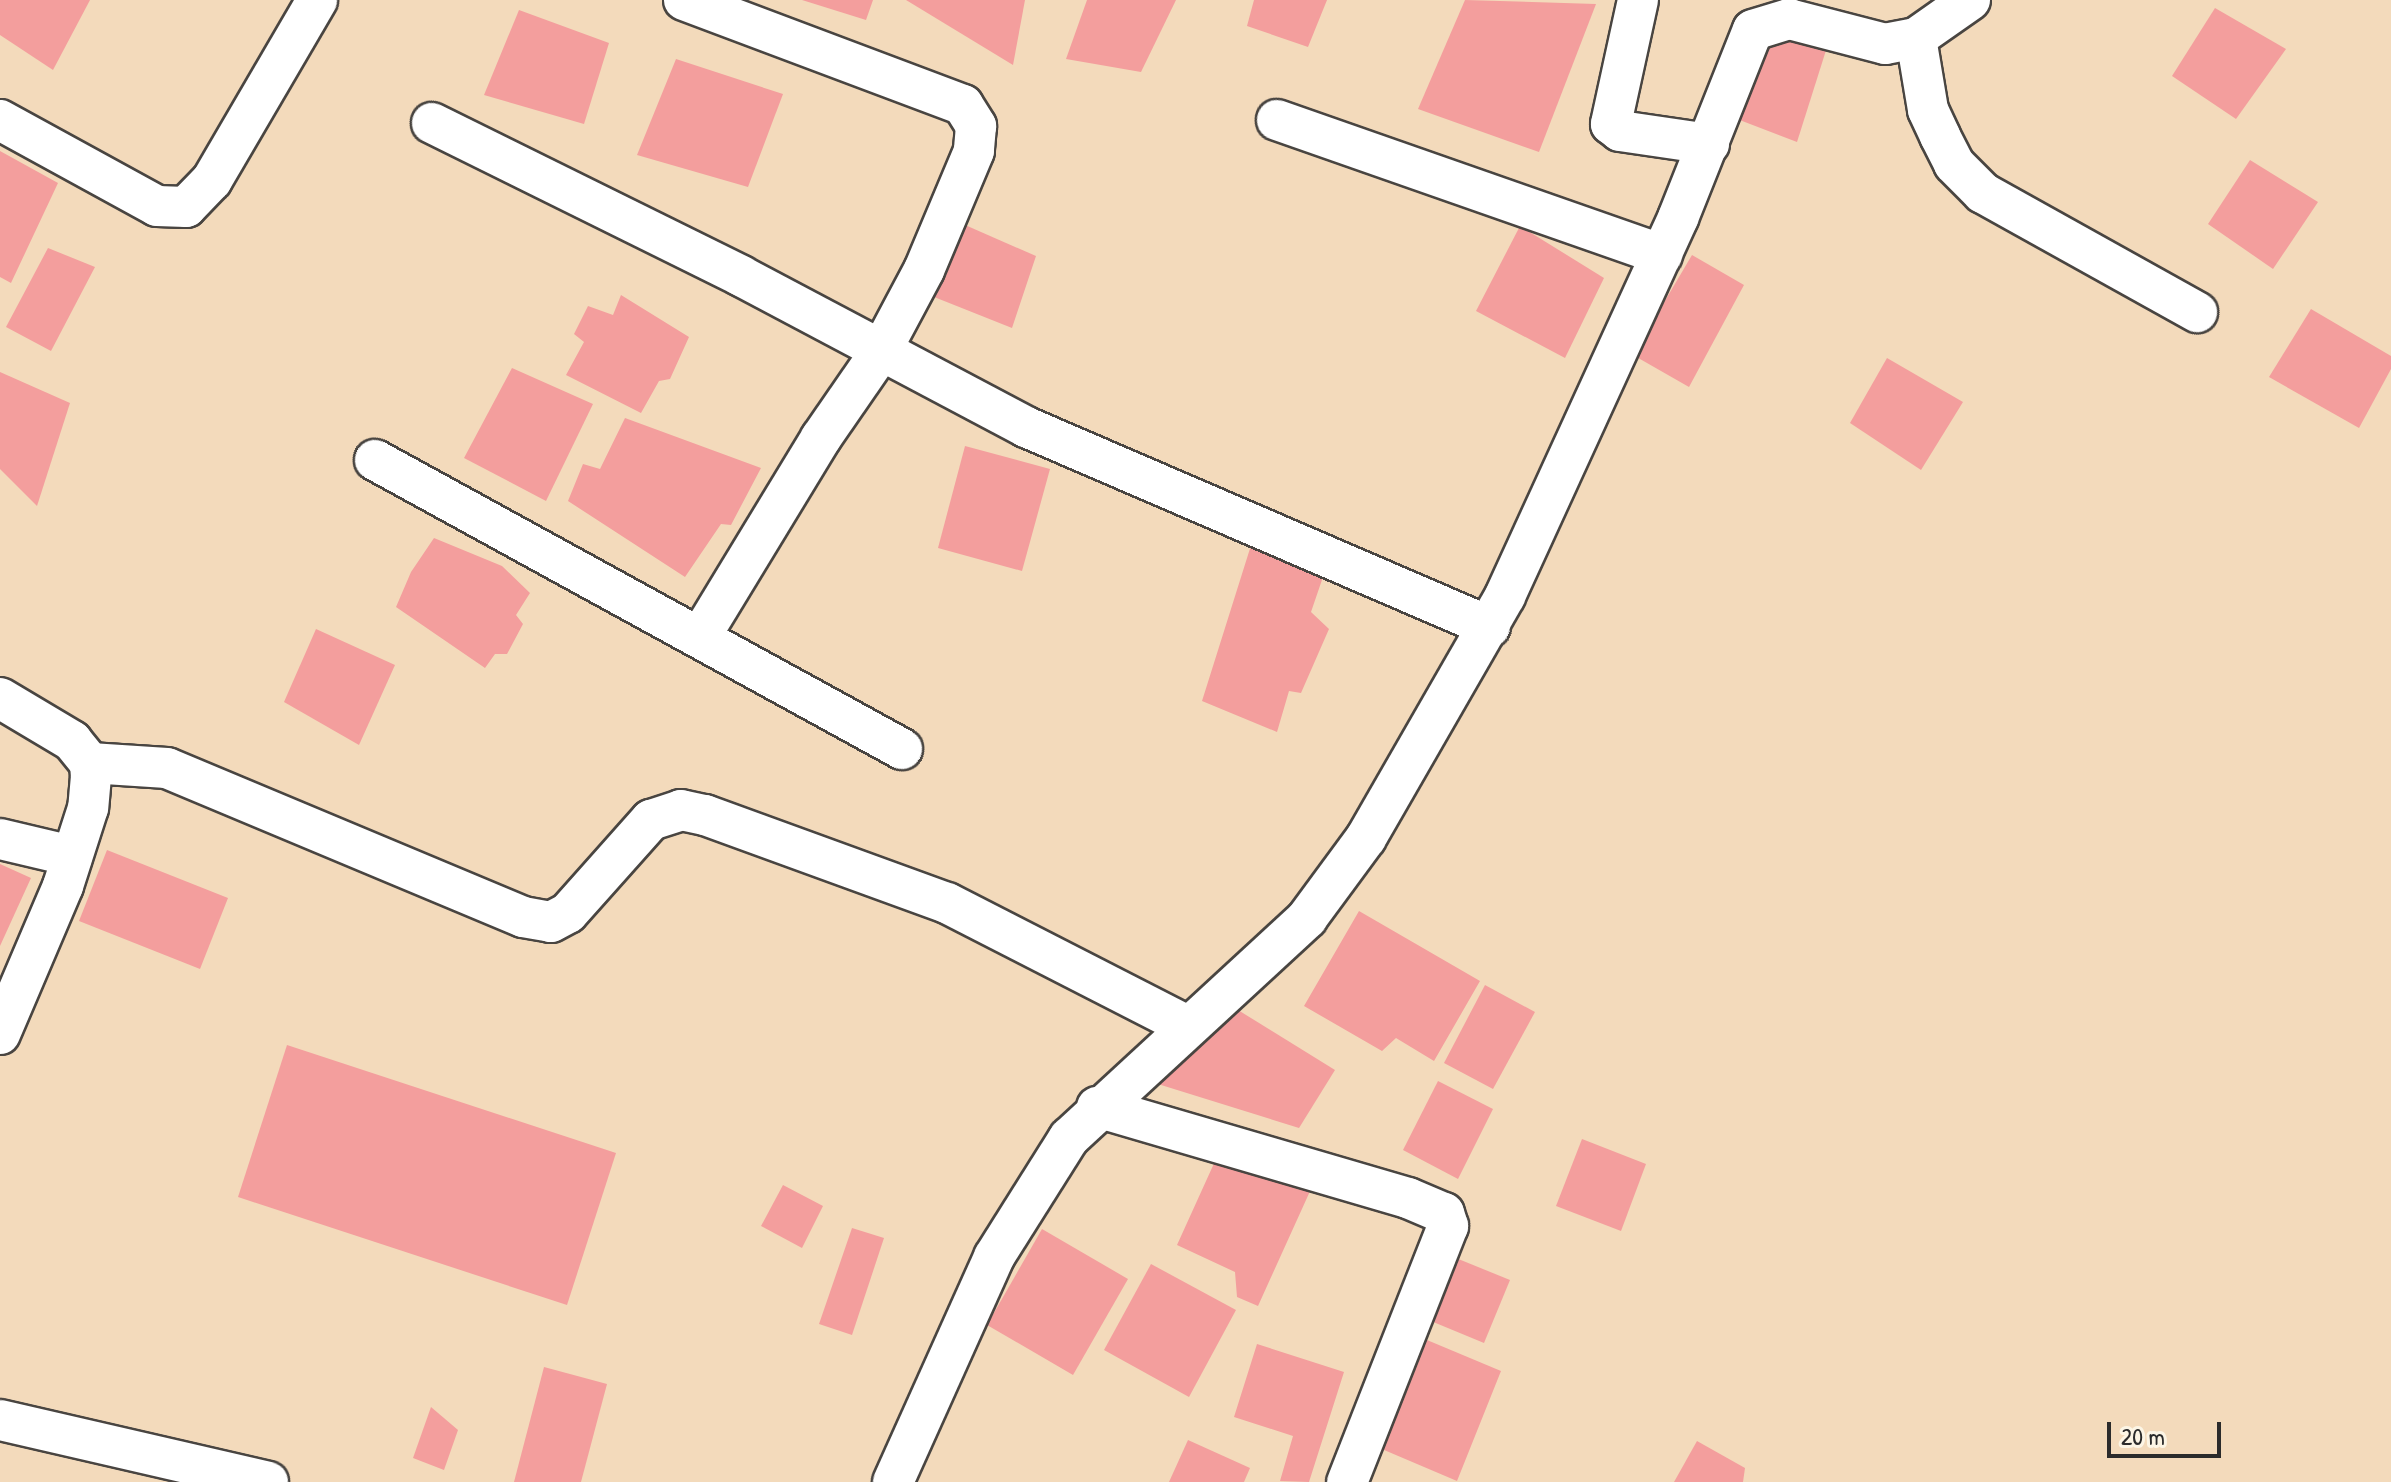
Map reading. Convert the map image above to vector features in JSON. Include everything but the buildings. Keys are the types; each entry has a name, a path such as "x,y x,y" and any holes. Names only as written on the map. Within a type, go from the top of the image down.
{"street":[{"path":"0,120 157,206 186,207 212,180 317,0"},
{"path":"684,0 963,105 976,126 974,151 924,270 881,351 821,438 700,637"},
{"path":"1638,0 1611,124 1620,131 1709,144"},
{"path":"893,1482 994,1257 1061,1149 1097,1107 1328,895 1490,627 1662,255 1709,144 1744,45 1753,30 1767,22 1816,23 1885,44 1916,38 1970,0"},
{"path":"1916,38 1928,110 1954,164 1983,193 2197,312"},
{"path":"1277,120 1662,255"},
{"path":"432,123 1026,427 1490,627"},
{"path":"375,460 902,749"},
{"path":"0,698 72,741 90,763 88,808 32,968 0,1034"},
{"path":"90,763 167,768 523,917 551,922 568,913 651,820 681,810 705,815 947,903 1187,1026"},
{"path":"0,839 72,856"},
{"path":"1097,1107 1408,1198 1444,1213 1448,1226 1440,1249 1347,1482"},
{"path":"0,1420 268,1482"}]}
